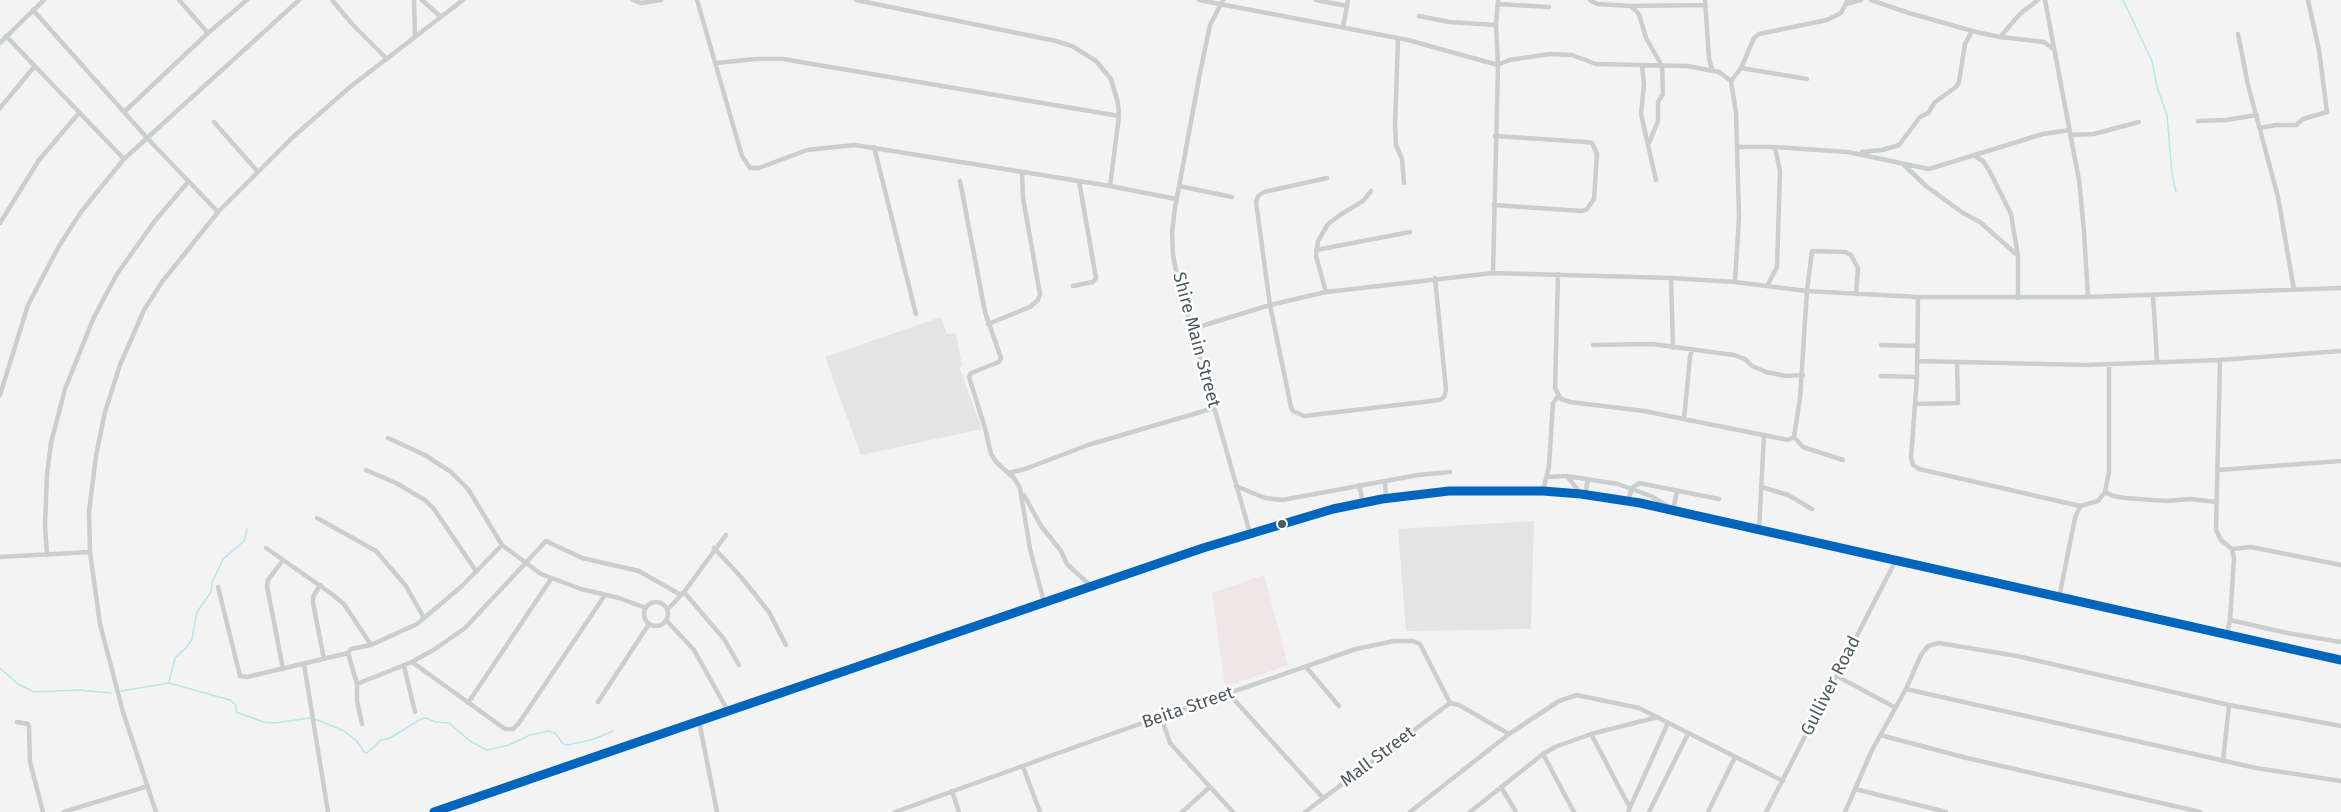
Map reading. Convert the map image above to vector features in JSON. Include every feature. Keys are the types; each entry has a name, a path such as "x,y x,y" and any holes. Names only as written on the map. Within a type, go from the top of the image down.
{"main road":[{"path":"434,812 1250,533 1308,515 1386,498 1449,491 1543,491 1628,501 2341,660"}],"street":[{"path":"0,43 44,0"},
{"path":"179,0 208,33"},
{"path":"124,112 208,33 247,0"},
{"path":"0,395 28,305 59,246 81,212 124,159 299,0"},
{"path":"332,0 387,59"},
{"path":"414,0 415,37"},
{"path":"422,0 441,17"},
{"path":"156,812 123,712 100,624 90,552 89,512 96,456 105,412 120,365 144,310 162,282 218,212 350,87 463,0"},
{"path":"633,0 641,3 661,0"},
{"path":"697,0 742,156 750,168 759,168 807,150 833,146 874,147 1176,199"},
{"path":"856,0 1056,41 1072,46 1090,57 1105,70 1116,92 1119,116 1110,186"},
{"path":"1200,0 1222,2 1437,46 1498,65 1509,60 1550,54 1572,55 1596,64 1712,69 1726,76 1731,81 1736,113 1738,217 1735,282"},
{"path":"1316,0 1347,3 1343,28"},
{"path":"1590,0 1605,5 1630,6 1705,3 1712,69"},
{"path":"1731,81 1741,68 1754,38 1759,34 1827,20 1841,13 1847,2 1861,0"},
{"path":"1871,0 1974,32 2000,38 2039,40 2053,50"},
{"path":"2000,38 2020,14 2038,0"},
{"path":"2045,0 2083,210 2088,297"},
{"path":"2260,128 2296,125 2303,119 2326,112 2319,51 2308,0"},
{"name":"Shire Main Street","path":"1222,2 1210,25 1176,199 1172,231 1173,255 1178,281 1250,533"},
{"path":"1493,273 1498,2 1549,7"},
{"path":"1630,6 1639,14 1646,38 1662,66 1663,94 1658,102 1658,121 1649,143"},
{"path":"33,10 148,139 218,212"},
{"path":"1419,16 1458,23 1496,25"},
{"path":"1737,147 1855,152 1882,150 1899,145 1920,117 1928,113 1935,102 1956,87 1960,77 1965,44 1974,32"},
{"path":"2238,34 2248,85 2278,197 2294,290"},
{"path":"6,36 78,114 124,159"},
{"path":"1398,38 1395,126 1396,145 1402,159 1404,183"},
{"path":"716,63 756,58 783,58 1119,116"},
{"path":"1642,66 1644,84 1641,114 1656,180"},
{"path":"0,108 34,67"},
{"path":"1741,68 1807,79"},
{"path":"0,223 39,160 78,114"},
{"path":"2198,121 2226,120 2257,115"},
{"path":"214,122 258,172"},
{"path":"1855,152 1929,169 2043,134 2070,132 2094,134 2139,122"},
{"path":"1494,205 1582,211 1587,209 1594,199 1597,154 1592,143 1495,136"},
{"path":"874,147 916,314"},
{"path":"1767,286 1777,267 1780,171 1775,147"},
{"path":"1973,154 1983,161 1989,170 2008,209 2018,256 2019,298"},
{"path":"1904,165 1926,186 1998,236 2018,256"},
{"path":"988,324 1030,307 1038,300 1040,294 1023,198 1022,172"},
{"path":"1327,178 1276,188 1258,196 1257,213 1270,305 1291,407 1298,415 1440,400 1444,397 1446,390 1435,278"},
{"path":"960,181 970,242 988,324 1001,359 999,362 970,373 969,377 991,454 1020,488 1041,526 1061,551 1067,564 1091,586"},
{"path":"1073,286 1094,282 1096,278 1079,181"},
{"path":"47,555 45,526 47,474 51,443 65,389 94,317 117,274 154,222 188,182"},
{"path":"1179,186 1232,196"},
{"path":"1326,292 1316,250 1318,241 1328,224 1363,201 1371,191"},
{"path":"1316,250 1410,232"},
{"path":"1794,437 1803,375 1807,291 1812,251 1845,252 1851,255 1858,268 1856,294"},
{"path":"1192,329 1270,305 1326,292 1493,273 1671,278 1735,282 1807,291 1918,297 2088,297 2341,288"},
{"path":"1558,274 1555,387 1558,396 1570,402 1628,408 1788,440 1794,437"},
{"path":"1671,278 1673,348"},
{"path":"2153,295 2157,361"},
{"path":"1918,297 1917,377 1911,458 1913,465 1919,470 2080,506 2098,501 2105,492 2109,472 2109,364"},
{"path":"1593,345 1652,344 1741,356 1752,366 1774,374 1803,375"},
{"path":"1881,345 1917,346"},
{"path":"1684,419 1692,350"},
{"path":"1917,361 2036,365 2109,364 2220,360 2341,351"},
{"path":"2220,360 2218,536 2232,549 2234,558 2230,620 2226,636"},
{"path":"1915,404 1958,403 1957,362"},
{"path":"1881,376 1917,377"},
{"path":"1543,491 1547,477 1553,403 1558,396"},
{"path":"1009,473 1088,445 1214,408"},
{"path":"1759,530 1764,435"},
{"path":"1794,437 1803,447 1843,460"},
{"path":"388,438 425,455 451,472 468,489 502,545 526,563 551,579 646,608"},
{"path":"2218,470 2341,461"},
{"path":"366,470 396,483 434,509 476,571"},
{"path":"1236,486 1265,498 1282,500 1359,485 1450,472"},
{"path":"1547,477 1567,476 1632,488 1662,501 1673,510 1677,491"},
{"path":"1567,476 1583,494 1588,479"},
{"path":"1385,482 1386,498"},
{"path":"1628,501 1632,488 1639,483 1719,499"},
{"path":"1359,485 1364,503"},
{"path":"1762,487 1788,495 1812,508"},
{"path":"1020,488 1030,549 1044,602"},
{"path":"2105,492 2113,496 2142,500 2190,499 2217,502"},
{"path":"2058,598 2072,544 2073,526 2080,506"},
{"path":"317,518 376,551 406,586 423,618"},
{"path":"726,535 667,610 666,621 694,650 728,711"},
{"path":"357,684 412,662 465,628 546,541 582,558 639,571 682,593 724,639 739,665"},
{"path":"218,587 240,676 247,677 348,653 351,649 370,645 417,624 462,586 502,545"},
{"path":"266,548 344,604 370,645"},
{"path":"714,548 769,612 786,645"},
{"path":"2232,549 2251,548 2341,565"},
{"path":"0,557 90,552"},
{"path":"282,669 267,586 268,580 283,560"},
{"name":"Gulliver Road","path":"1766,812 1896,560"},
{"path":"468,703 551,579"},
{"path":"320,585 313,597 313,603 324,659"},
{"path":"412,662 505,729 513,729 606,595"},
{"path":"666,621 659,626 649,624 645,617 649,604 658,602 667,610"},
{"path":"2230,620 2341,642"},
{"path":"598,702 649,624"},
{"name":"Beita Street","path":"896,812 1161,716 1356,649 1394,641 1413,640 1420,644 1450,703"},
{"path":"1845,812 1880,735 1906,689 1924,650 1934,644 1946,642 2017,656 2229,705 2341,726"},
{"path":"348,653 357,684 357,701 362,724"},
{"path":"304,664 328,812"},
{"path":"404,666 415,712"},
{"path":"1306,667 1339,705"},
{"path":"1837,676 1894,707"},
{"path":"1906,689 2223,761 2283,773 2341,781"},
{"path":"1229,694 1323,798"},
{"path":"1410,812 1509,735 1559,701 1577,695 1639,708 1783,781"},
{"path":"1450,703 1459,705 1509,735"},
{"name":"Mall Street","path":"1305,812 1450,703"},
{"path":"2223,761 2229,705"},
{"path":"1161,716 1170,742 1233,812"},
{"path":"1470,812 1543,754 1591,734 1658,717"},
{"path":"699,721 717,812"},
{"path":"17,722 28,724 28,751 43,812"},
{"path":"1629,810 1668,723"},
{"path":"1591,734 1629,810"},
{"path":"1649,812 1688,734"},
{"path":"1880,735 2181,810 2200,812"},
{"path":"1543,754 1574,812"},
{"path":"1708,812 1735,757"},
{"path":"1023,767 1040,812"},
{"path":"64,812 148,786"},
{"path":"1182,812 1210,787"},
{"path":"1501,787 1516,812"},
{"path":"1855,789 1946,812"},
{"path":"952,791 959,812"}],"shaded area":[{"path":"941,317 947,334 956,333 962,366 959,367 982,429 861,455 825,357"},
{"path":"1534,521 1531,629 1406,631 1398,529"},
{"path":"1264,575 1288,665 1225,687 1212,593"}],"waterway":[{"path":"2123,0 2152,61 2157,87 2167,115 2172,174 2176,192"},
{"path":"169,682 175,658 192,639 197,612 211,592 212,583 223,559 244,541 247,529"},
{"path":"0,668 18,684 34,692 80,690 111,693"},
{"path":"121,691 169,683 230,700 236,705 236,712 264,722 275,723 310,718"},
{"path":"315,719 344,731 367,753 381,740 390,738 426,718 435,722 449,723 470,741 487,750 549,731 556,734 563,744 568,745 594,739 613,731"}],"transit line":[{"path":"434,812 1203,548 1333,509 1382,499 1449,491 1543,491 1640,503 2341,660"}]}
